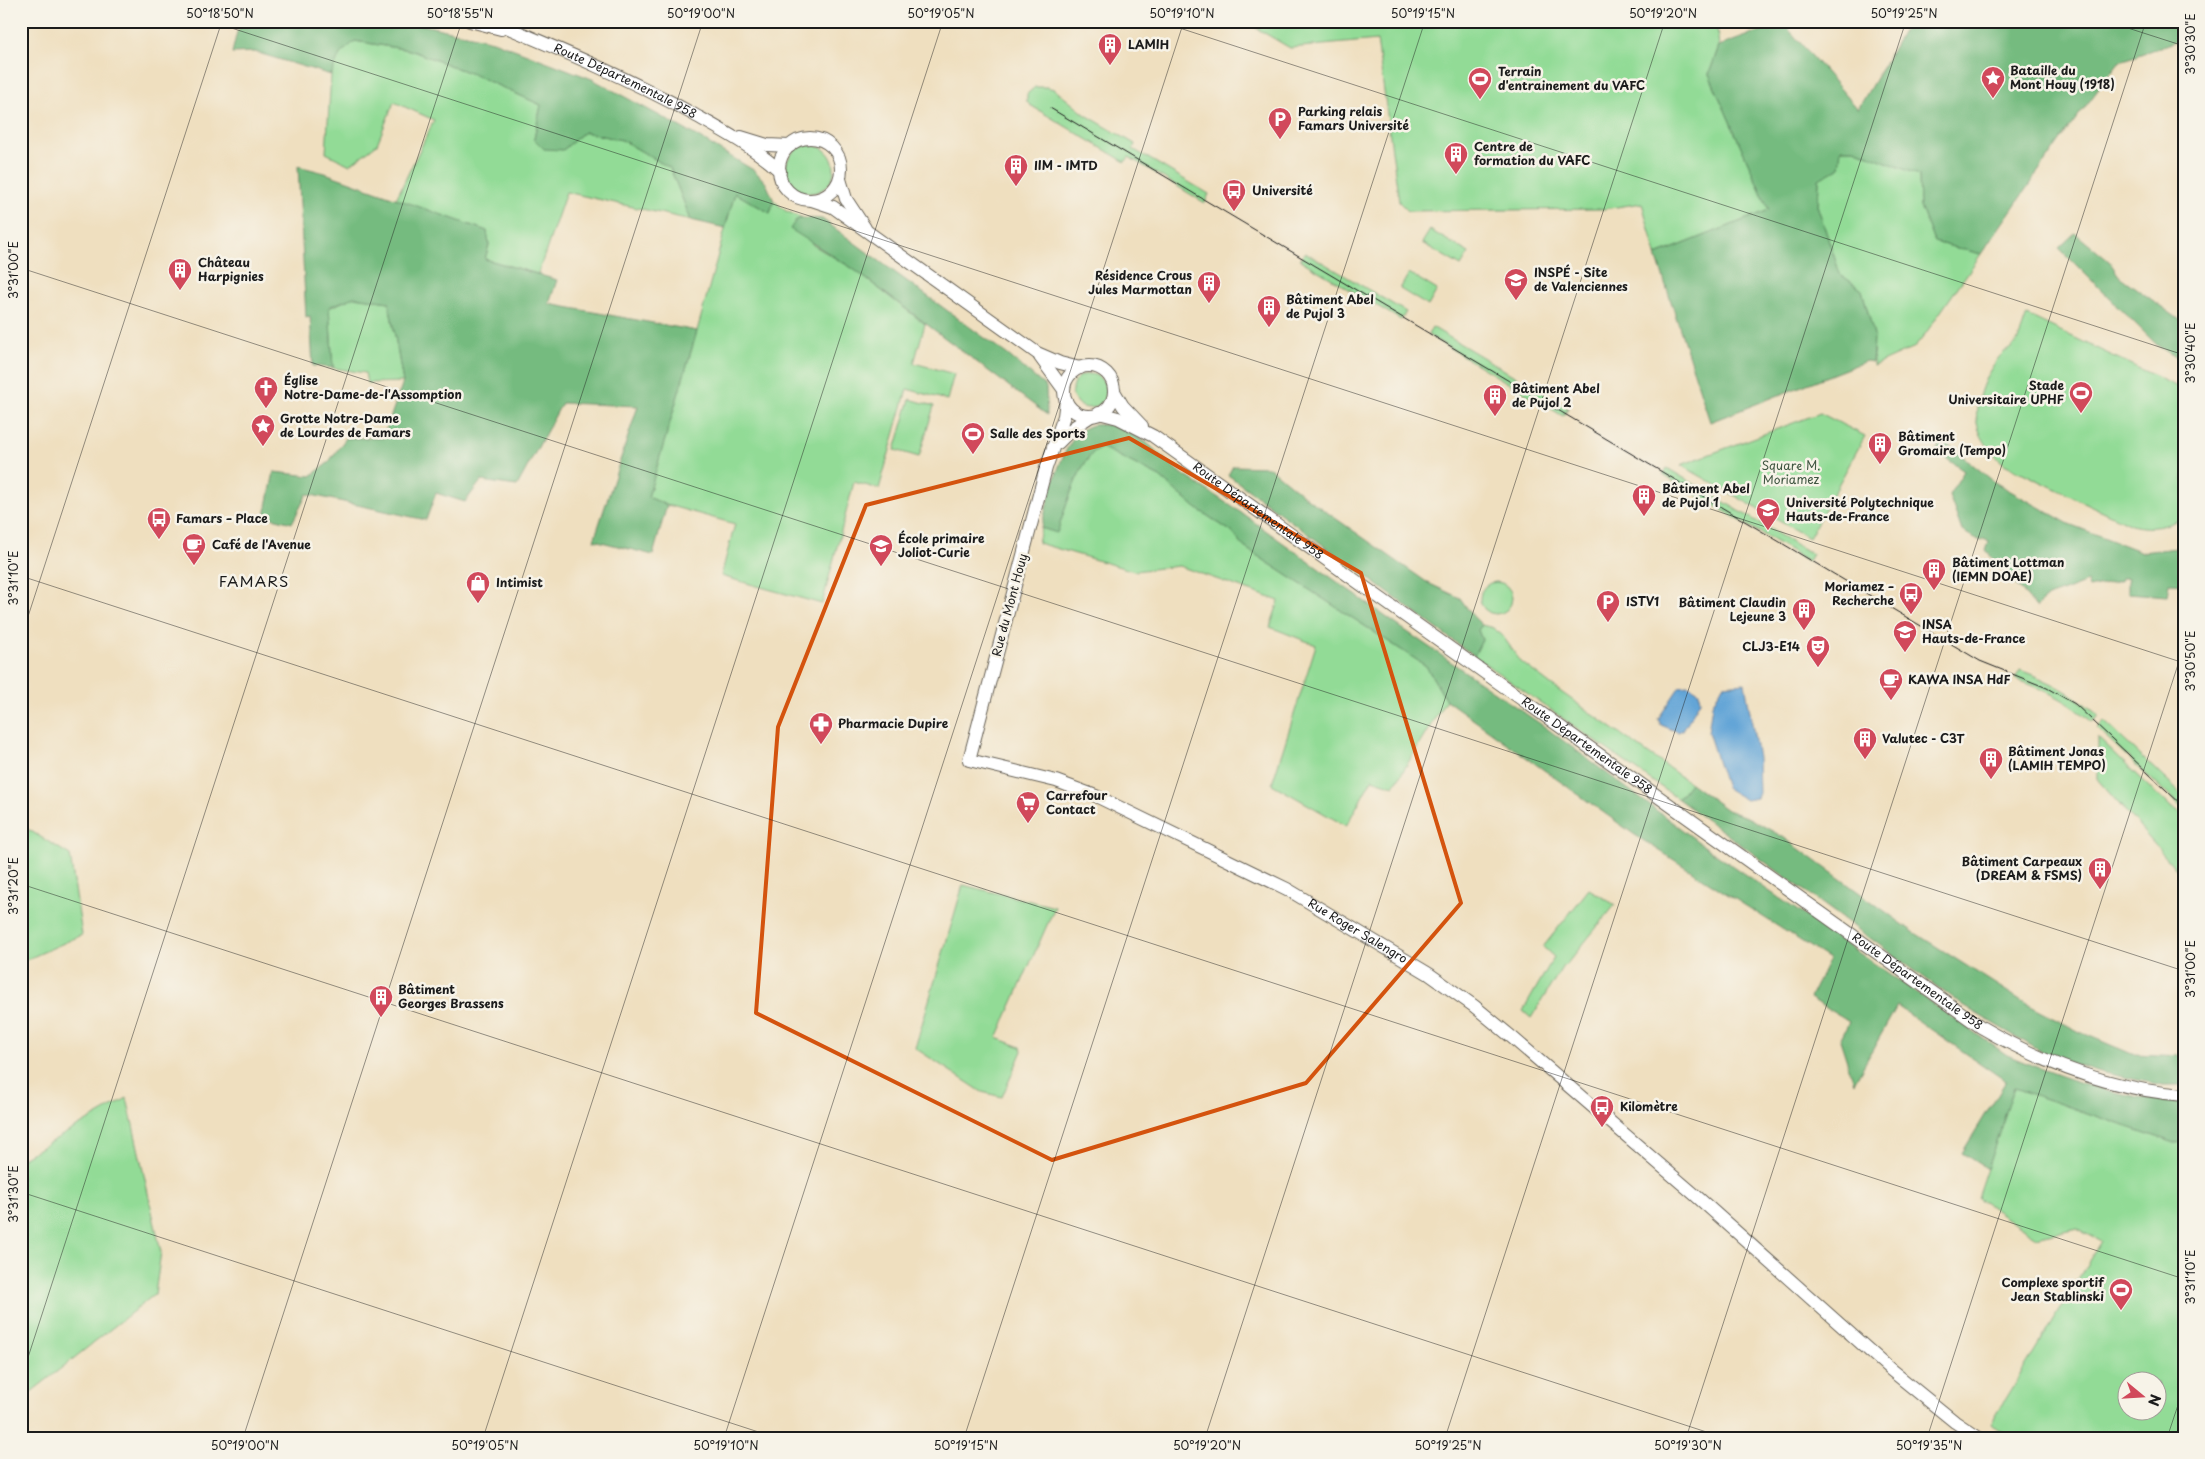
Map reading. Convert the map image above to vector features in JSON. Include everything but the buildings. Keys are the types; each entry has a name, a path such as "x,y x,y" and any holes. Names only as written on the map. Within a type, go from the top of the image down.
{"main road":[{"name":"Route Départementale 958","path":"470,21 528,36"},
{"name":"Route Départementale 958","path":"492,21 616,74 720,129 780,171"},
{"name":"Route Départementale 958","path":"720,129 767,145 790,146"},
{"path":"872,235 849,205 840,178 840,159 834,149 818,139 806,138 790,146 782,156 780,171 783,182 790,192 800,198 833,207 872,235 1037,353 1063,364 1080,368 1090,366 1102,370 1111,380 1114,391 1110,404 1095,414 1076,412 1055,375 1037,353"},
{"path":"812,200 829,193 840,178"},
{"path":"1065,395 1069,376 1080,368"},
{"name":"Route Départementale 958","path":"1114,391 1129,413 1153,436 1957,1011 2025,1052 2062,1067 2110,1082 2154,1091 2184,1094"},
{"name":"Rue du Mont Houy","path":"969,760 1052,451 1064,416 1065,395"},
{"name":"Route Départementale 958","path":"1095,414 1118,418 1153,436"},
{"name":"Rue du Mont Houy","path":"1052,451 1074,426 1095,414"},
{"name":"Rue Roger Salengro","path":"969,760 1056,781 1096,796 1287,890 1404,958 1452,990 1484,1014 1694,1194 1875,1356 1961,1427"},
{"path":"1961,1427 1972,1438"},
{"path":"1961,1427 1979,1438"}],"highlighted area":[{"path":"1129,438 1361,573 1461,903 1306,1083 1052,1160 756,1013 778,727 866,505"}],"green space":[{"path":"244,21 406,21 493,41 592,79 693,134 755,171 766,183 774,201 770,213 735,193 725,228 691,220 670,168 622,140 584,132 563,150 544,149 534,139 541,105 475,75 410,50 355,41 340,54 331,75 255,52 232,53 237,32"},
{"path":"1244,21 1716,21 1719,46 1709,74 1769,210 1656,255 1642,203 1604,209 1408,211 1399,202 1377,40 1290,48"},
{"path":"1909,21 2184,21 2184,38 2119,62 2060,140 1981,254 1934,242 1920,206 1919,175 1854,149 1841,149 1839,168 1819,179 1818,208 1840,274 1862,290 1874,335 1872,362 1866,361 1710,422 1656,255 1769,210 1709,74 1719,46 1783,23 1858,109"},
{"path":"354,41 410,50 475,75 541,105 534,139 563,150 584,132 622,140 670,168 691,220 566,192 538,274 485,259 489,245 487,231 396,199 434,120 394,102 377,144 350,165 326,153 331,75 340,53"},
{"path":"1035,87 1054,89 1086,115 1135,144 1133,149 1209,194 1205,203 1129,157 1125,162 1030,105 1027,102 1027,94"},
{"path":"810,145 819,147 827,152 832,160 834,169 832,178 827,186 819,191 810,193 801,191 793,186 788,178 786,169 788,160 793,152 801,147"},
{"path":"1840,149 1854,149 1919,175 1920,206 1934,242 1981,254 1915,347 1873,366 1874,335 1862,290 1840,274 1818,208 1819,178 1839,168"},
{"path":"298,166 325,173 487,231 489,245 485,259 557,280 549,304 697,331 648,497 667,505 653,555 594,540 638,406 562,403 517,486 481,481 465,502 436,493 426,520 307,494 292,523 265,516 274,472 311,476 328,463 346,438 383,438 403,382 389,302 354,297 329,307 333,368 313,366 310,316 306,317"},
{"path":"735,193 770,213 774,201 786,211 803,218 796,220 813,245 852,268 925,324 914,363 954,374 947,400 907,389 879,489 854,482 822,604 721,576 735,524 667,505 648,497"},
{"path":"803,218 822,219 1008,355 1046,387 1047,415 852,268 790,229 796,220"},
{"path":"1430,230 1469,253 1461,266 1422,243"},
{"path":"2075,233 2109,261 2119,276 2184,323 2184,362 2158,346 2059,248"},
{"path":"1305,252 1406,312 1401,320 1300,260"},
{"path":"1409,273 1437,290 1428,306 1400,289"},
{"path":"354,297 389,302 403,382 367,383 365,373 333,368 329,308"},
{"name":"Stade Universitaire UPHF","path":"2027,315 2184,390 2184,517 2158,527 2131,525 2004,464 1991,450 1981,435 1977,423 1979,396 1990,370 2002,354 2018,340"},
{"path":"1432,327 1568,408 1563,416 1428,335"},
{"path":"1089,374 1096,375 1101,379 1105,384 1105,398 1101,403 1096,407 1089,408 1082,407 1077,403 1073,398 1072,391 1073,384 1077,379 1082,375"},
{"path":"910,399 934,406 919,457 895,450"},
{"name":"Square M. Moriamez","path":"1820,413 1865,436 1809,538 1681,465"},
{"path":"1109,425 1125,430 1147,443 1178,471 1243,514 1393,622 1545,727 1708,849 2007,1055 2072,1080 2115,1092 2160,1101 2184,1103 2184,1142 2175,1143 2014,1088 1987,1169 1962,1153 2006,1081 1897,1006 1854,1083 1840,1040 1849,1022 1810,998 1829,959 1635,835 1446,700 1426,666 1244,547 1232,532 1196,508 1160,477 1101,447 1093,452 1080,472 1057,533 1041,528 1057,471 1071,443 1079,432 1089,426"},
{"path":"1943,441 1996,483 2069,524 2142,552 2177,548 2184,543 2184,584 2169,583 2167,596 2128,593 2128,578 2121,578 2120,581 2089,588 2087,582 2048,597 2036,607 1986,551 1989,542 1984,539 1980,541 1962,531 1949,495 1964,471 1936,451"},
{"path":"1101,447 1160,477 1196,508 1232,532 1244,547 1426,666 1446,700 1394,786 1372,779 1346,826 1272,784 1316,645 1270,627 1279,601 1179,566 1134,571 1038,543 1041,528 1057,532 1080,472 1093,452"},
{"path":"1233,466 1269,467 1308,499 1428,583 1460,598 1482,625 1478,630 1482,640 1474,656 1228,475"},
{"path":"1667,468 1812,554 1808,561 1663,475"},
{"path":"1496,582 1502,583 1507,587 1511,592 1511,604 1507,609 1502,613 1496,614 1490,613 1485,609 1481,604 1480,598 1481,592 1485,587 1490,583"},
{"path":"1482,625 1493,628 1502,635 1521,662 1551,685 1690,783 1678,799 1474,656 1482,640 1478,630"},
{"path":"2020,670 2062,689 2081,701 2099,716 2092,722 2056,696 2015,679"},
{"path":"2104,721 2184,797 2184,810 2097,728"},
{"path":"2098,738 2169,806 2184,816 2184,878 2098,780"},
{"path":"1690,783 1727,810 1749,818 1783,837 1912,931 2025,1003 2080,1032 2132,1054 2184,1056 2184,1085 2162,1085 2104,1073 2049,1056 1965,1007 1678,799"},
{"path":"21,825 70,855 82,935 21,962"},
{"path":"963,885 1055,907 997,1038 1021,1047 1022,1051 1002,1097 982,1092 915,1048"},
{"path":"1589,889 1615,905 1566,965 1563,966 1531,1018 1523,1011 1554,957 1543,947"},
{"name":"Complexe sportif Jean Stablinski","path":"2014,1088 2175,1143 2184,1142 2184,1438 2011,1438 1991,1423 2101,1241 2077,1228 2036,1237 1977,1198"},
{"path":"127,1098 161,1252 155,1294 21,1400 21,1159"}],"water":[{"path":"1745,683 1758,758 1759,793 1757,798 1746,800 1726,788 1708,732 1712,705 1723,685"},
{"path":"1688,685 1699,692 1700,701 1683,730 1678,732 1661,725 1658,719 1680,686"}],"tram line":[{"path":"1050,108 1980,661 2047,688 2075,704 2184,807"}],"place":[{"name":"LAMIH","path":"1110,66"},
{"name":"Bataille du Mont Houy (1918)","path":"1993,99"},
{"name":"Terrain d'entrainement du VAFC","path":"1480,100"},
{"name":"Parking relais Famars Université","path":"1280,140"},
{"name":"Centre de formation du VAFC","path":"1456,175"},
{"name":"IIM - IMTD","path":"1016,187"},
{"name":"Université","path":"1234,212"},
{"name":"Château Harpignies","path":"180,291"},
{"name":"INSPÉ - Site de Valenciennes","path":"1516,301"},
{"name":"Résidence Crous Jules Marmottan","path":"1209,304"},
{"name":"Bâtiment Abel de Pujol 3","path":"1269,328"},
{"name":"Église Notre-Dame-de-l'Assomption","path":"266,409"},
{"name":"Stade Universitaire UPHF","path":"2081,414"},
{"name":"Bâtiment Abel de Pujol 2","path":"1495,417"},
{"name":"Grotte Notre-Dame de Lourdes de Famars","path":"263,447"},
{"name":"Salle des Sports","path":"973,455"},
{"name":"Bâtiment Gromaire (Tempo)","path":"1880,465"},
{"name":"Bâtiment Abel de Pujol 1","path":"1644,517"},
{"name":"Université Polytechnique Hauts-de-France","path":"1768,531"},
{"name":"Famars – Place","path":"159,540"},
{"name":"Café de l'Avenue","path":"194,566"},
{"name":"École primaire Joliot-Curie","path":"881,567"},
{"name":"Bâtiment Lottman (IEMN DOAE)","path":"1934,591"},
{"name":"Intimist","path":"478,604"},
{"name":"Moriamez – Recherche","path":"1911,615"},
{"name":"ISTV1","path":"1608,623"},
{"name":"Bâtiment Claudin Lejeune 3","path":"1804,631"},
{"name":"INSA Hauts-de-France","path":"1905,653"},
{"name":"CLJ3-E14","path":"1818,668"},
{"name":"KAWA INSA HdF","path":"1891,701"},
{"name":"Pharmacie Dupire","path":"821,745"},
{"name":"Valutec - C3T","path":"1865,760"},
{"name":"Bâtiment Jonas (LAMIH TEMPO)","path":"1991,780"},
{"name":"Carrefour Contact","path":"1028,824"},
{"name":"Bâtiment Carpeaux (DREAM & FSMS)","path":"2100,890"},
{"name":"Bâtiment Georges Brassens","path":"381,1018"},
{"name":"Kilomètre","path":"1602,1128"},
{"name":"Complexe sportif Jean Stablinski","path":"2121,1311"}],"district":[{"name":"FAMARS","path":"254,582"}]}
